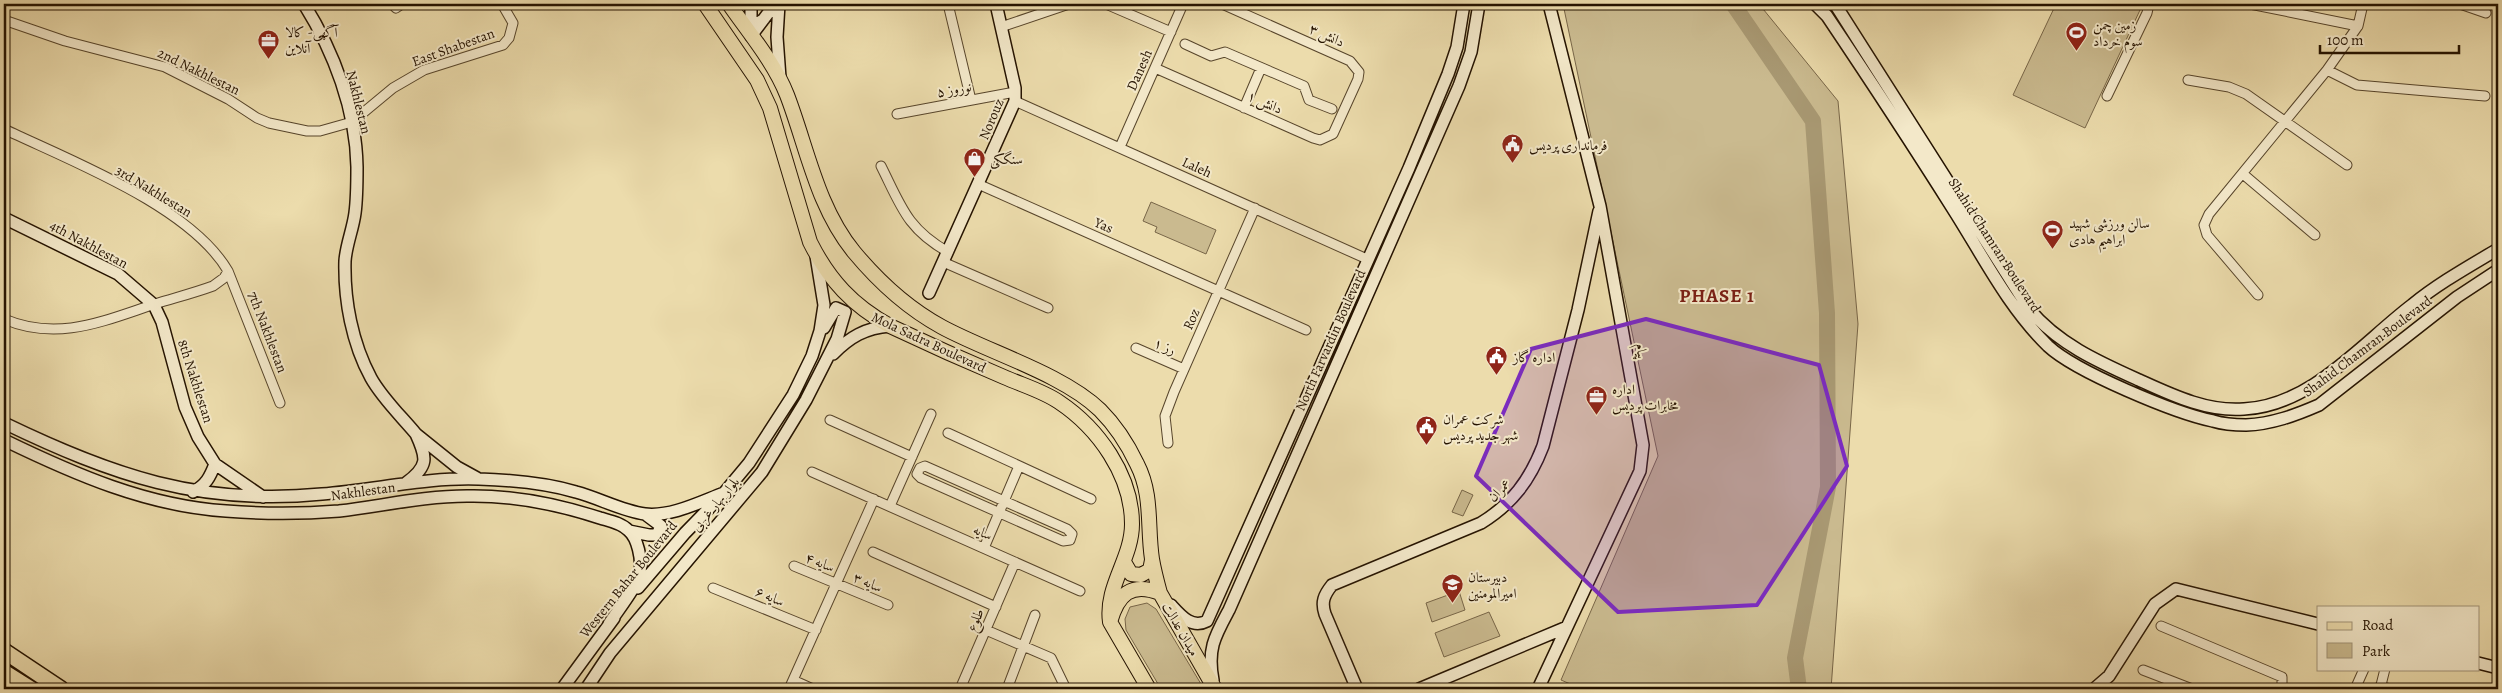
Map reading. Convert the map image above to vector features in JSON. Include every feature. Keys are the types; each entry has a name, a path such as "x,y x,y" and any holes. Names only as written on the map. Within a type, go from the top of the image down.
{"highway":[{"path":"4,651 61,689"},
{"path":"4,672 31,689"}],"main road":[{"name":"Mola Sadra Boulevard","path":"705,4 757,80 770,108 800,214 816,254 845,295 864,312 890,326 1058,401 1083,420 1105,445 1130,500 1132,524 1130,546 1108,606 1110,622"},
{"name":"Mola Sadra Boulevard","path":"729,4 780,80 809,163 835,221 852,250 881,282 908,306 942,327 1070,388 1099,410 1120,434 1138,465 1148,494 1152,560 1160,593"},
{"path":"730,38 742,23"},
{"path":"739,52 752,36"},
{"path":"1124,562 1131,574 1141,575 1150,570 1152,560"},
{"name":"میدان عدالت","path":"1110,622 1115,604 1128,591 1147,588 1160,593 1215,688"},
{"path":"1110,622 1148,689"}],"street":[{"name":"Nakhlestan","path":"304,4 319,28 342,84 352,122 357,166 355,212 345,259 347,305 354,336 371,379 416,434"},
{"path":"392,4 396,8 402,4"},
{"name":"East Shabestan","path":"352,122 393,88 424,70 503,45 509,38 513,23 502,4"},
{"path":"752,36 775,4"},
{"path":"779,4 777,37 780,80"},
{"path":"948,4 971,100"},
{"name":"Norouz","path":"929,294 1015,96 996,4"},
{"path":"1001,27 1069,4"},
{"path":"1106,4 1171,32"},
{"name":"Danesh","path":"1120,147 1183,4"},
{"name":"دانش ۳","path":"1222,4 1350,61 1359,72 1348,102"},
{"name":"North Farvardin Boulevard","path":"1160,593 1182,617 1191,623 1202,624 1207,621 1448,74 1457,47 1464,4"},
{"name":"North Farvardin Boulevard","path":"1215,688 1210,664 1214,639 1229,610 1459,86 1471,52 1478,4"},
{"name":"پیام","path":"1538,689 1636,480 1643,458 1641,428 1600,206 1549,4"},
{"name":"Shahid Chamran Boulevard","path":"1815,4 1827,16 1922,160 2020,316 2050,347 2065,358 2123,387 2189,414 2213,422 2247,425 2270,422 2303,412 2319,404 2457,297 2498,270"},
{"name":"Shahid Chamran Boulevard","path":"1835,4 2029,309 2040,323 2064,342 2097,361 2187,400 2210,406 2243,410 2272,406 2291,398 2322,379 2431,290 2498,249"},
{"path":"2107,96 2147,13 2149,4"},
{"path":"2250,4 2358,26"},
{"path":"2258,295 2207,235 2204,226 2209,214 2327,70 2358,26 2363,4"},
{"path":"2460,4 2486,13"},
{"path":"742,23 754,7"},
{"path":"754,7 750,19 758,24 765,18"},
{"name":"2nd Nakhlestan","path":"4,20 65,41 165,66 228,98 269,123 307,131 320,131 352,122"},
{"path":"1186,44 1211,56 1225,52 1304,86 1309,100 1332,109"},
{"name":"دانش ۱","path":"1155,68 1320,140 1333,134 1348,102"},
{"path":"1244,108 1261,68"},
{"path":"2327,70 2358,85 2485,96"},
{"path":"2188,80 2229,87 2246,94 2347,165"},
{"name":"نوروز ۵","path":"897,114 971,100 1015,96"},
{"name":"Laleh","path":"1015,96 1120,147 1367,260"},
{"name":"3rd Nakhlestan","path":"4,129 115,183 184,223 211,247 228,271"},
{"path":"881,166 909,221 946,257 1048,308"},
{"path":"2243,174 2315,235"},
{"name":"Yas","path":"978,184 1306,330"},
{"name":"عمران","path":"1357,689 1325,614 1322,605 1325,593 1332,586 1481,523 1501,511 1523,488 1535,467 1543,446 1578,310 1600,206"},
{"name":"Roz","path":"1168,443 1165,416 1255,208"},
{"name":"4th Nakhlestan","path":"4,218 118,274 154,305"},
{"path":"813,351 820,331 824,305 816,254"},
{"path":"4,319 32,328 54,331 103,322 213,286 224,278 228,271"},
{"name":"7th Nakhlestan","path":"228,271 280,403"},
{"name":"8th Nakhlestan","path":"154,305 162,322 185,407 198,437 215,464"},
{"path":"586,689 610,652 762,472 787,433 824,363 841,329 845,312 836,308 813,351"},
{"path":"824,363 845,342 862,331 874,327 890,326"},
{"name":"رز ۱","path":"1136,348 1184,369"},
{"name":"بلوار بهار غربی","path":"724,493 749,463 774,426 793,395 813,351"},
{"path":"890,506 931,414"},
{"path":"830,420 912,457"},
{"name":"Nakhlestan","path":"4,423 59,450 106,468 193,492 264,498 320,495 442,479 479,478 575,491 645,514 661,526 657,535 649,535 629,531 619,524 569,508 507,497 466,496 408,500 339,511 268,513 224,511 166,502 102,484 4,440"},
{"path":"948,433 1091,499"},
{"path":"416,434 450,462 479,478"},
{"path":"406,483 418,474 424,464 424,452 416,434"},
{"path":"193,492 203,487 211,476 215,464 264,498"},
{"path":"925,466 1067,529 1072,534 1070,540 1063,541 999,513 921,478 917,474 920,468 925,466"},
{"path":"984,548 1020,466"},
{"name":"سایه","path":"812,472 1080,591"},
{"name":"Nakhlestan","path":"645,514 676,510 724,493"},
{"name":"Western Bahar Boulevard","path":"562,689 609,624 685,533 724,493"},
{"path":"789,689 874,499"},
{"path":"609,624 640,574 641,562 637,546 629,531"},
{"path":"873,552 996,606"},
{"name":"طلوع","path":"960,689 1015,562"},
{"name":"سایه ۴","path":"794,566 837,583"},
{"name":"سایه ۳","path":"837,583 888,605"},
{"name":"سایه ۶","path":"713,588 816,630"},
{"path":"2094,689 2109,676 2155,604 2176,589 2317,624"},
{"path":"1007,689 1035,616"},
{"path":"2161,626 2282,677 2282,689"},
{"path":"1419,689 1568,627"},
{"path":"986,630 1051,658 1065,688"},
{"path":"2480,664 2498,668"},
{"path":"2143,670 2192,689"},
{"path":"2355,689 2364,670"},
{"path":"2385,670 2380,688 2390,689"},
{"path":"793,680 813,689"}],"highlighted area":[{"path":"1646,319 1819,365 1847,466 1757,605 1618,612 1476,476 1531,349"}],"green space":[{"path":"1563,4 1759,4 1838,101 1858,324 1831,689 1582,689 1561,680 1658,456"},
{"name":"زمین چمن سوم خرداد","path":"2056,4 2128,4 2140,10 2085,128 2013,95"},
{"path":"1151,202 1216,230 1206,254 1155,232 1157,227 1143,221"},
{"path":"1462,490 1473,495 1463,516 1452,512"},
{"path":"1459,591 1465,610 1432,622 1426,603"},
{"path":"1147,603 1156,609 1204,689 1161,689 1126,630 1125,619 1130,607"},
{"path":"1489,612 1500,636 1444,657 1435,633"}],"waterway":[{"path":"1733,4 1813,121 1827,313 1828,487 1795,658 1799,689"}],"place":[{"name":"زمین چمن سوم خرداد","path":"2077,52"},
{"name":"آگهی- کالا آنلاین","path":"269,59"},
{"name":"فرمانداری پردیس","path":"1513,164"},
{"name":"سنگکی","path":"974,178"},
{"name":"سالن ورزشی شهید ابراهیم هادی","path":"2053,250"},
{"name":"اداره گاز","path":"1497,376"},
{"name":"اداره مخابرات پردیس","path":"1596,416"},
{"name":"شرکت عمران شهر جدید پردیس","path":"1427,446"},
{"name":"دبیرستان امیرالمومنین","path":"1452,604"}],"district":[{"name":"PHASE 1","path":"1717,295"}]}
